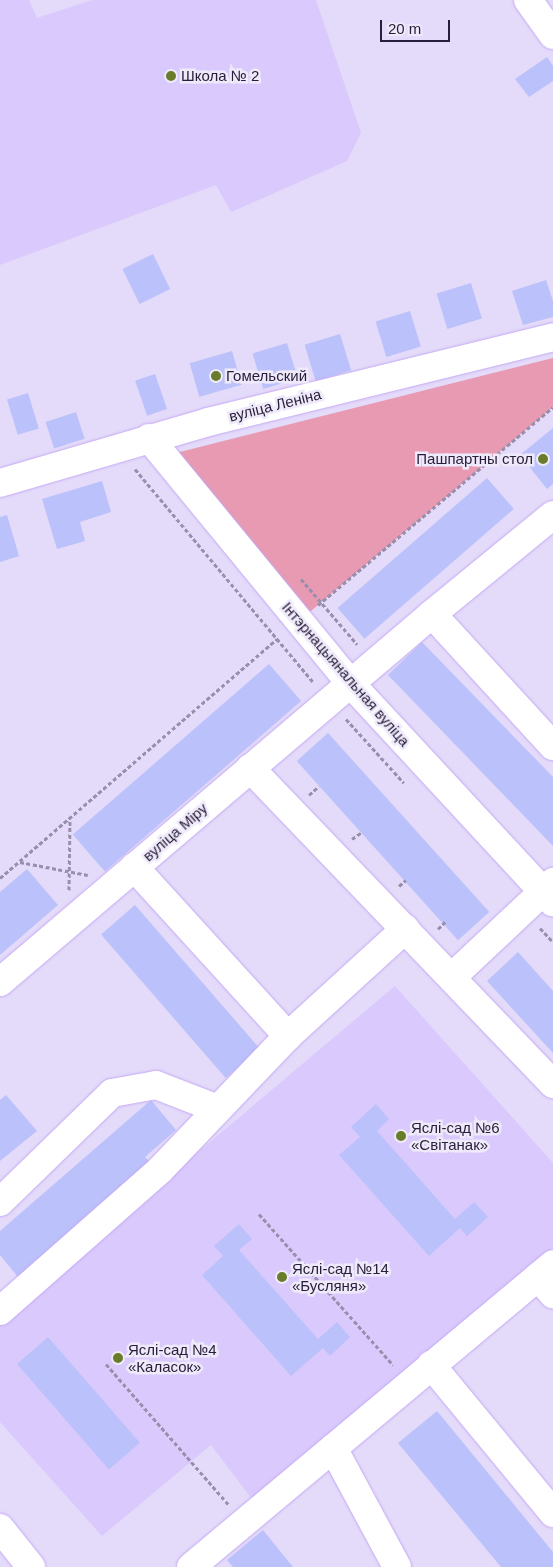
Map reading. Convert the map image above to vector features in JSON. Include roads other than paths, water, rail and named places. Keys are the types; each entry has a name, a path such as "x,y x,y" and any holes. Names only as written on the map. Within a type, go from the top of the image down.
{"street":[{"path":"528,0 553,35"},
{"name":"вуліца Леніна","path":"0,483 149,438 553,337"},
{"name":"Інтэрнацыянальная вуліца","path":"149,438 350,683 550,892"},
{"name":"вуліца Міру","path":"0,982 350,683 553,515"},
{"path":"432,614 553,746"},
{"path":"250,768 553,1084"},
{"path":"126,874 288,1036"},
{"path":"452,977 550,892"},
{"path":"0,1311 160,1170 288,1036 405,929"},
{"path":"0,1202 112,1093 156,1085 218,1109"},
{"path":"191,1567 431,1365 548,1278"},
{"path":"431,1365 553,1513"},
{"path":"333,1448 397,1567"},
{"path":"0,1528 30,1567"}],"place":[{"name":"Школа № 2","path":"171,76"},
{"name":"Гомельский","path":"216,376"},
{"name":"Пашпартны стол","path":"543,459"},
{"name":"Яслі-сад №6 «Світанак»","path":"401,1136"},
{"name":"Яслі-сад №14 «Бусляня»","path":"282,1277"},
{"name":"Яслі-сад №4 «Каласок»","path":"118,1358"}]}
